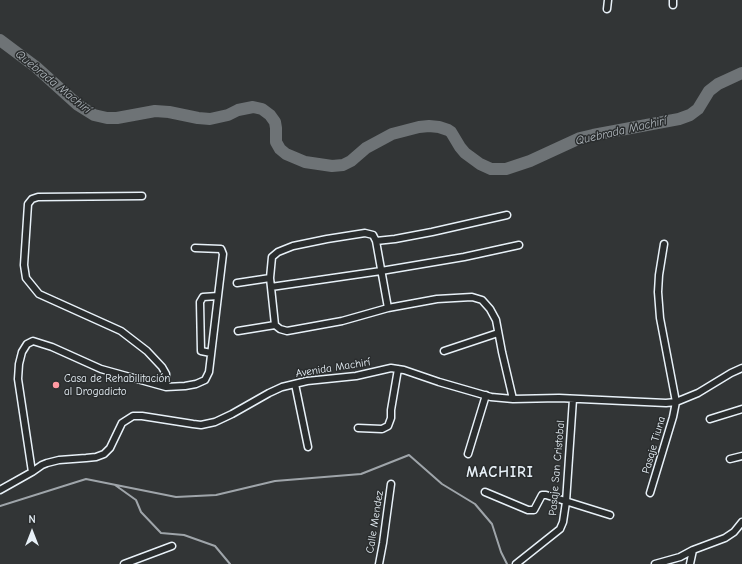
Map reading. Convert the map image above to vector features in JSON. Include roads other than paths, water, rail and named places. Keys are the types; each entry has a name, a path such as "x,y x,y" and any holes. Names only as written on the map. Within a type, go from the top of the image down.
{"street":[{"path":"607,9 608,0"},
{"path":"142,196 38,197 32,199 28,204 24,265 26,278 39,294 121,331 147,351 162,367 166,374 166,387"},
{"path":"376,242 432,232 506,215"},
{"path":"388,308 376,242 373,235 365,233 293,246 272,256 270,278 275,325 280,329 287,331 342,321 388,308 437,299 460,297 477,298 482,300 490,309 496,320 513,399"},
{"path":"664,244 658,292 660,318 676,402"},
{"path":"271,287 381,271 519,245"},
{"path":"32,472 18,379 19,364 22,352 27,344 33,341 41,342 101,369 166,387 185,386 196,384 205,380 209,372 222,254 221,249 195,248"},
{"path":"237,283 270,278"},
{"path":"211,354 201,351 200,302 203,297 218,296"},
{"path":"238,331 275,325"},
{"path":"444,351 498,333"},
{"name":"Avenida Machirí","path":"0,490 47,463 59,460 91,458 104,454 110,448 122,423 133,416 201,425 215,422 232,414 269,393 307,381 356,376 391,368 486,395 513,399 573,399 666,403 676,402 703,390 742,368"},
{"path":"358,428 382,429 388,426 391,418 398,369"},
{"path":"295,384 308,447"},
{"path":"468,454 486,395"},
{"name":"Pasaje San Cristobal","path":"520,563 560,529 566,502 573,399"},
{"name":"Pasaje Tiuna","path":"650,493 673,417 676,402"},
{"path":"710,419 742,410"},
{"path":"730,459 742,456"},
{"name":"Calle Mendez","path":"379,564 391,484"},
{"path":"485,492 528,510 534,510 542,495 546,495 610,515"},
{"path":"655,564 680,557 693,550 726,538 734,532 742,522"},
{"path":"124,564 172,546"},
{"path":"690,564 693,550"}],"waterway":[{"name":"Quebrada Machirí","path":"0,40 36,67 78,105 94,115 107,118 117,118 155,111 210,119 253,107 262,109 270,115 275,122 276,142 280,149 286,154 305,162 332,166 343,165 351,161 366,148 392,134 429,126 439,127 451,132 465,153 480,164 491,169 506,169 530,161 580,138 679,119 690,115 698,109 709,91 718,84 742,73"},
{"path":"0,506 86,479 176,497 216,495 275,481 361,474 409,455 442,484 475,504 492,524 501,552 507,564"},
{"path":"115,485 136,500 141,512 161,533 184,535 215,546 230,564"}],"place":[{"name":"Casa de Rehabilitación al Drogadicto","path":"56,385"}],"district":[{"name":"MACHIRI","path":"500,473"}]}
